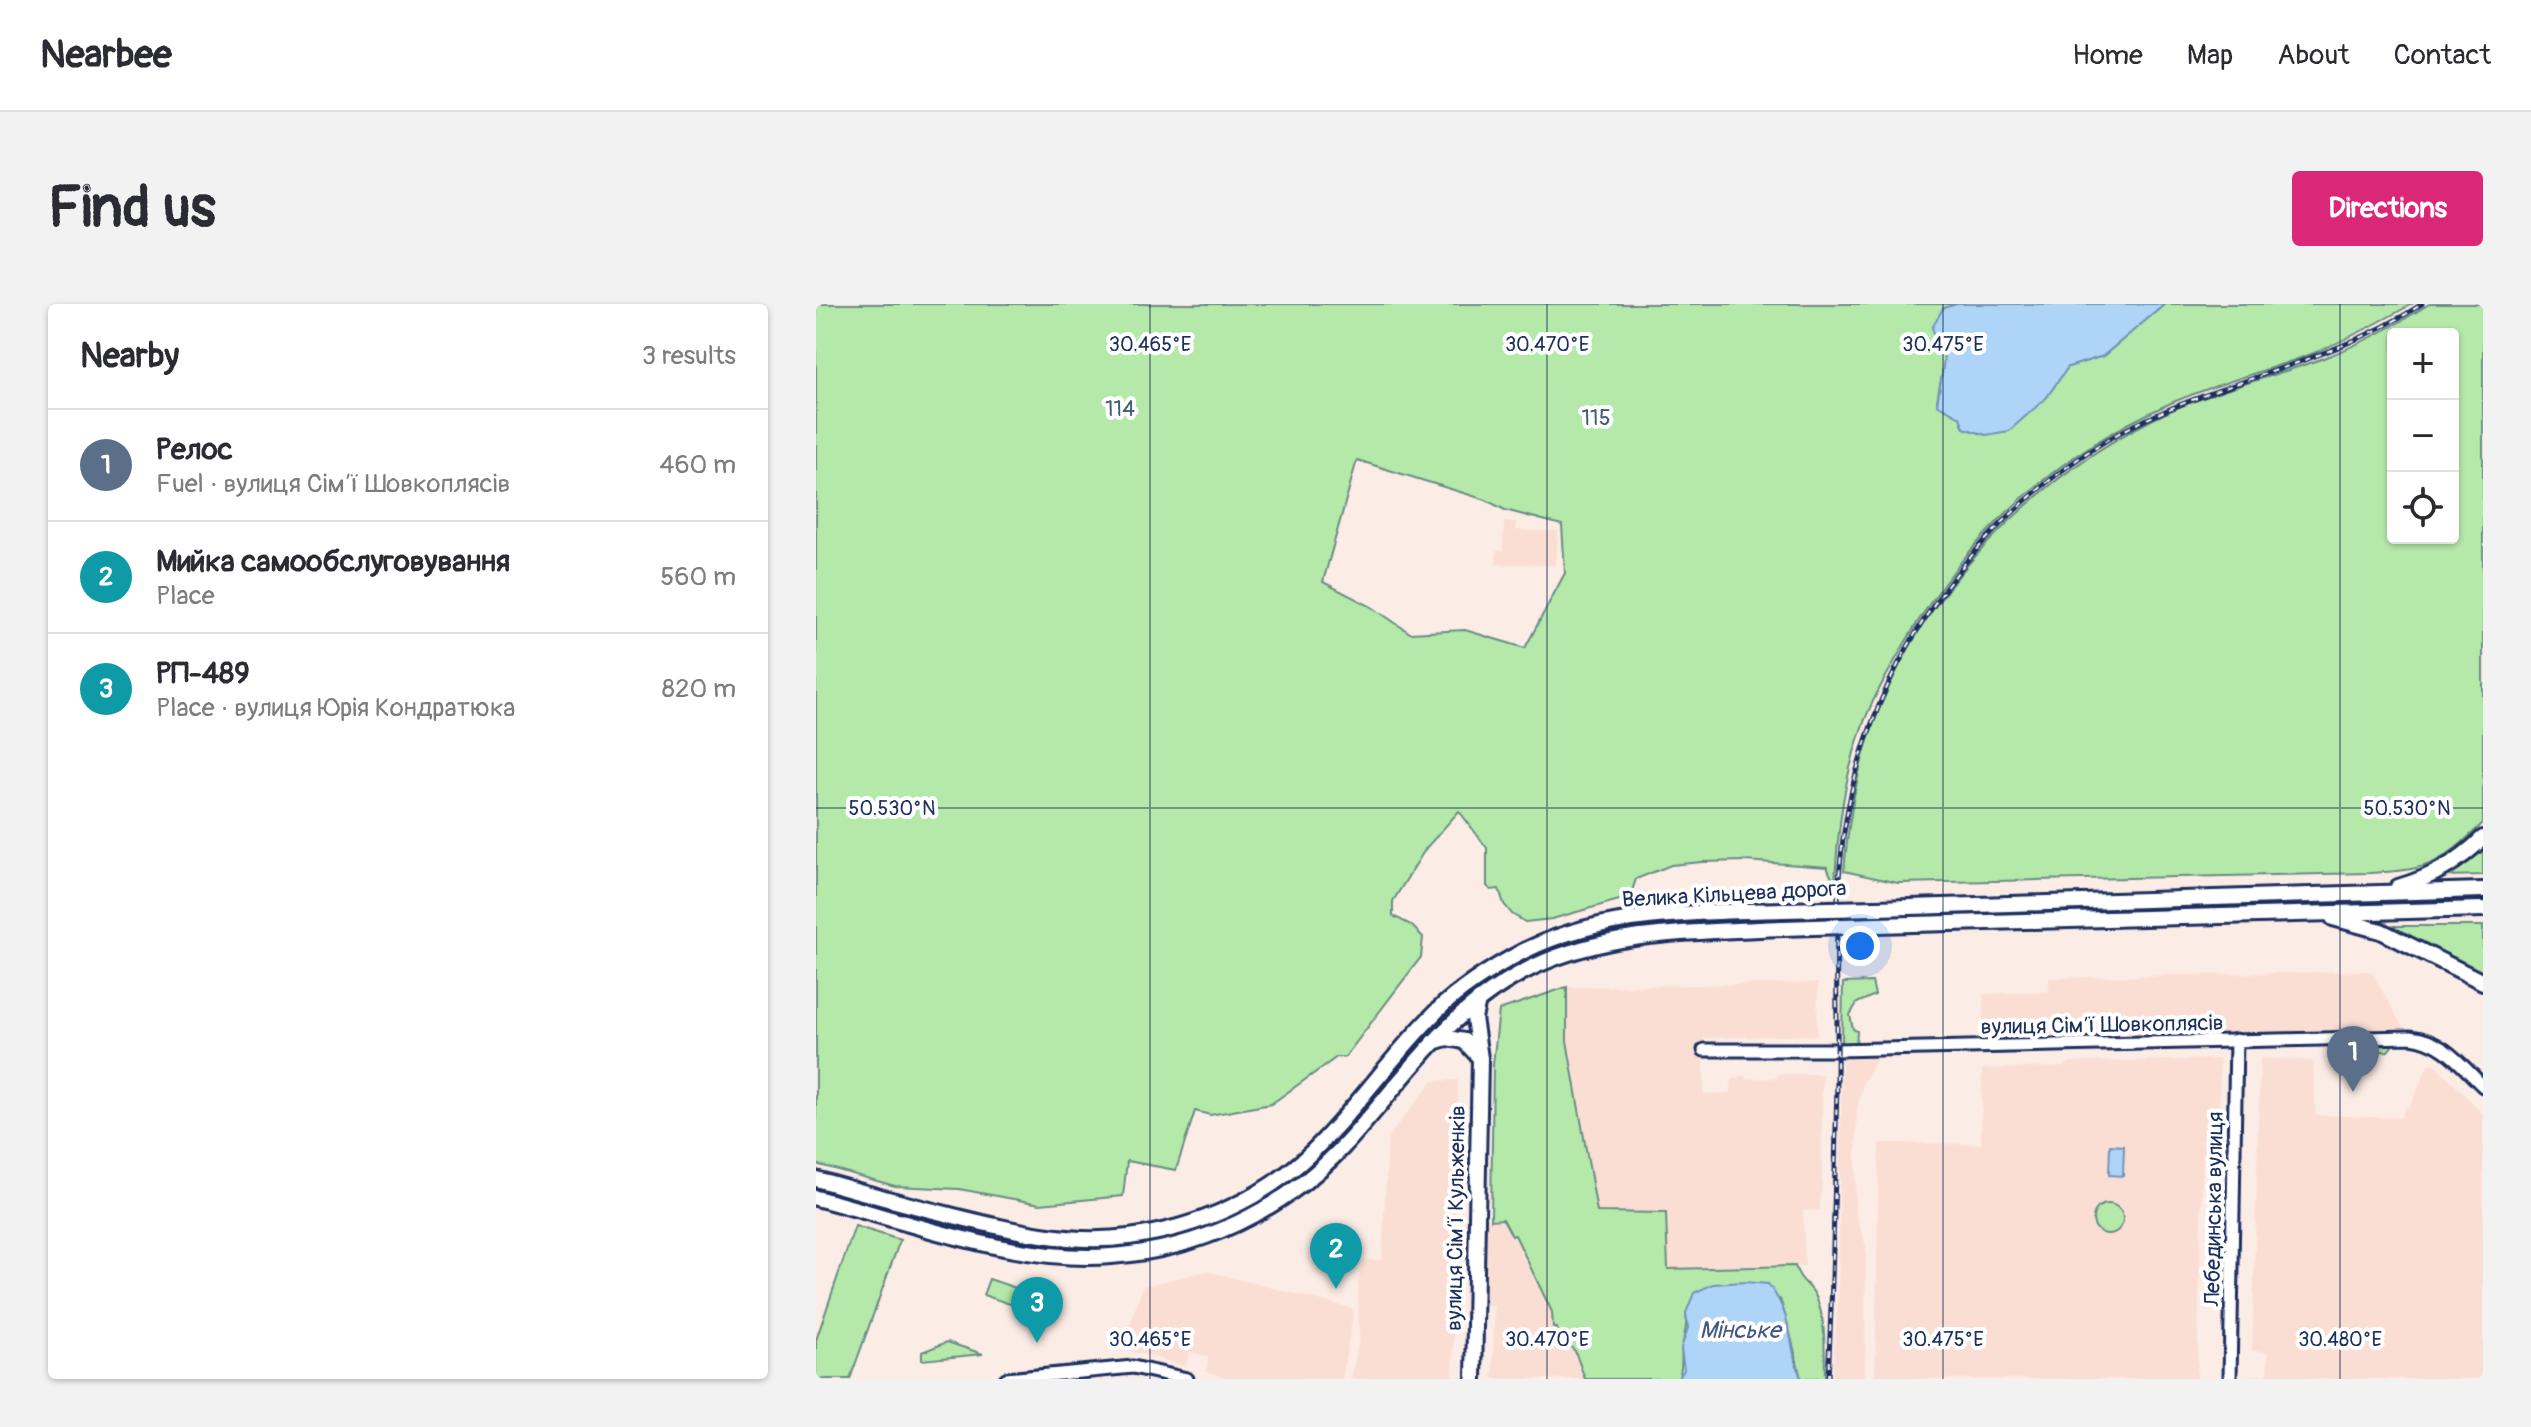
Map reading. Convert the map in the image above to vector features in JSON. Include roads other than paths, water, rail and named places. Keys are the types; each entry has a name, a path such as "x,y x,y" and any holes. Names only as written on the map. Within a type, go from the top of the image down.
{"main road":[{"path":"2376,893 2433,876 2456,863 2483,838"},
{"name":"Велика Кільцева дорога","path":"816,1179 977,1222 1043,1236 1129,1237 1184,1226 1232,1207 1283,1176 1336,1127 1428,1019 1461,991 1511,958 1552,939 1605,923 1672,915 1782,910 2483,890"},
{"name":"Велика Кільцева дорога","path":"816,1198 1030,1252 1108,1257 1157,1250 1226,1229 1299,1186 1341,1149 1431,1042 1478,1001 1534,967 1602,944 1668,934 1783,928 2483,909"},
{"path":"2309,913 2369,927 2483,982"},
{"name":"вулиця Сімʼї Кульженків","path":"1474,1379 1480,1058 1474,1018 1478,1001"},
{"path":"1431,1042 1447,1038 1464,1041 1480,1058"}],"street":[{"name":"вулиця Сімʼї Шовкоплясів","path":"1704,1050 2420,1038 2444,1048 2483,1086"},
{"name":"Лебединська вулиця","path":"2230,1379 2236,1040"},
{"path":"1006,1379 1133,1367 1187,1379"}],"water":[{"path":"1957,304 2165,304 2103,356 2068,367 2046,398 2009,431 1986,435 1964,428 1960,417 1937,404 1943,351 1932,328 1943,308"},
{"path":"2110,1145 2124,1146 2123,1176 2109,1175"},
{"name":"Мінське","path":"1713,1284 1768,1284 1779,1301 1801,1379 1678,1379 1684,1370 1681,1348 1688,1328 1686,1313 1694,1293"}],"railway":[{"path":"1828,1379 1835,1193 1840,866 1849,804 1865,743 1888,686 1917,631 1952,580 1992,533 2038,490 2088,452 2169,409 2341,346 2422,304"}],"place":[{"name":"Релос","path":"2353,1092"},
{"name":"Мийка самообслуговування","path":"1336,1289"},
{"name":"РП-489","path":"1037,1343"}],"park label":[{"name":"114","path":"1120,408"},
{"name":"115","path":"1596,417"}]}
